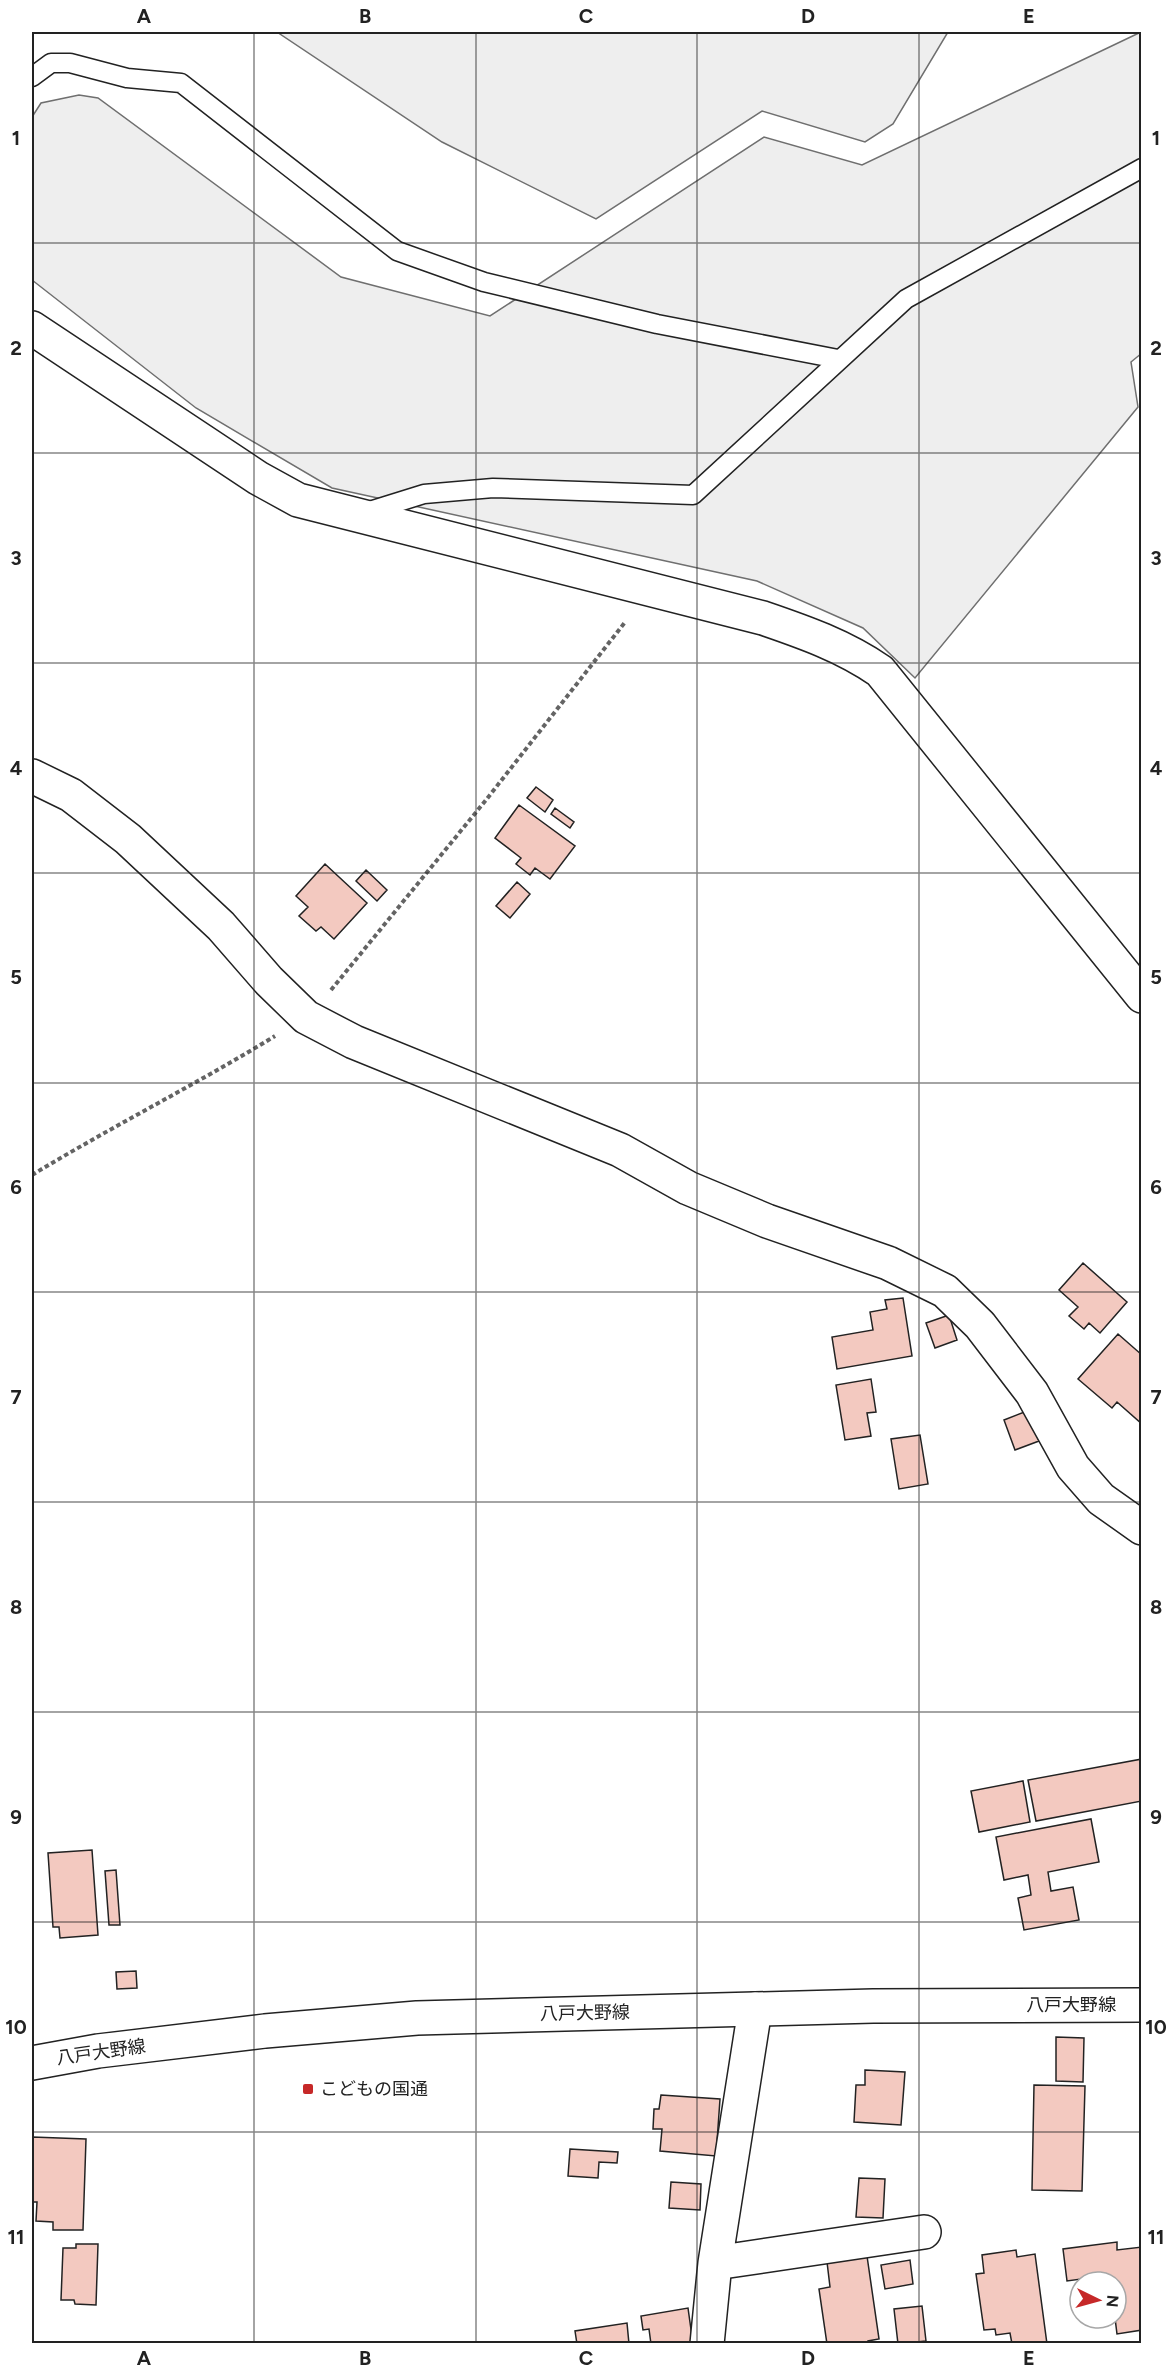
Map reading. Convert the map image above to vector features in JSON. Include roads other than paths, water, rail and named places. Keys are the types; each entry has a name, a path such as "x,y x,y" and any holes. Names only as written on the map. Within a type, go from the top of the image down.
{"street":[{"path":"32,328 258,478 298,500 763,618 811,634 858,656 880,671 1142,996"},
{"path":"32,776 71,795 128,839 221,926 269,981 306,1017 354,1042 621,1150 688,1188 767,1221 888,1263 945,1291 980,1325 1032,1393 1073,1467 1101,1499 1142,1528"},
{"name":"八戸大野線","path":"32,2063 98,2051 253,2032 417,2018 755,2009 1142,2005"},
{"path":"707,2343 715,2263 755,2009"},
{"path":"715,2263 924,2232"}],"lane":[{"path":"32,77 51,63 70,63 127,78 181,83 397,251 484,282 657,324 838,360"},
{"path":"358,515 424,494 494,488 693,495 906,299 1142,168"}],"place":[{"name":"こどもの国通","path":"308,2089"}]}
